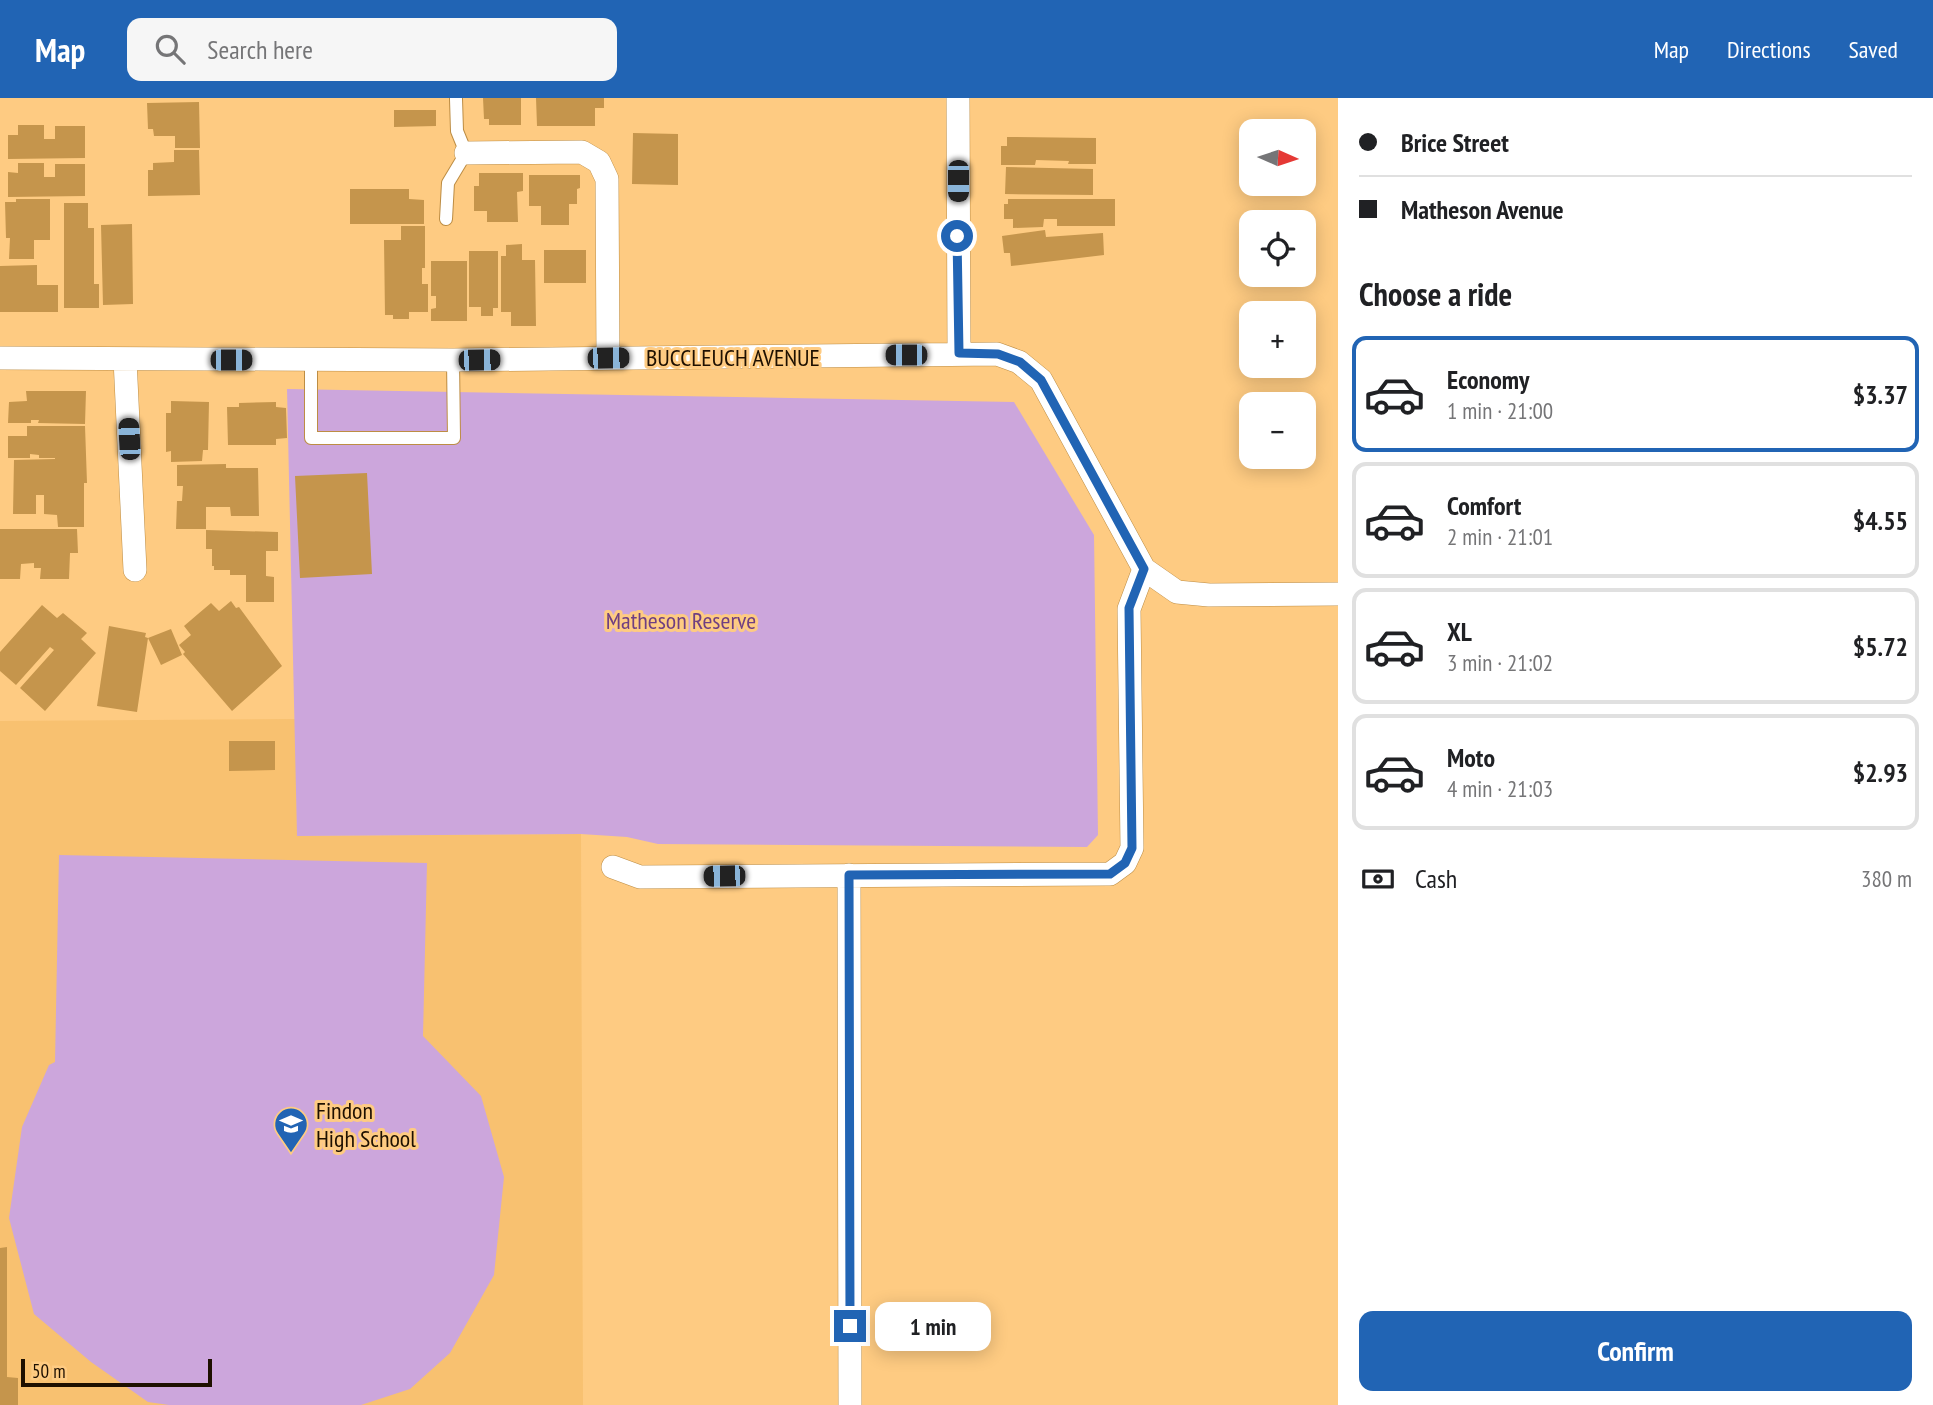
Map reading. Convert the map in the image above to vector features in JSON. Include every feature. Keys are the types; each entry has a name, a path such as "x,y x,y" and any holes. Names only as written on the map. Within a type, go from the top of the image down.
{"street":[{"path":"958,98 959,353"},
{"path":"466,153 582,152 599,162 607,179 608,358"},
{"name":"BUCCLEUCH AVENUE","path":"0,358 453,360 998,354 1020,362 1041,380 1144,569 1177,592 1209,595 1338,594"},
{"path":"125,359 135,570"},
{"path":"613,867 640,877 1110,874 1125,863 1132,848 1129,608 1144,569"},
{"path":"849,875 850,1405"}],"lane":[{"path":"446,219 448,183 466,153 457,131 456,99"},
{"path":"311,360 311,438 454,438 453,360"}],"shaded area":[{"name":"Findon High School","path":"296,719 297,836 581,834 583,1405 0,1405 0,721"}],"green space":[{"name":"Matheson Reserve","path":"287,389 1014,402 1094,535 1098,835 1087,847 658,844 627,837 581,834 297,836"},
{"name":"Findon High School","path":"59,855 427,863 423,1036 481,1096 504,1177 494,1275 450,1353 410,1389 361,1405 169,1405 148,1402 91,1362 34,1314 9,1218 22,1127 49,1065 55,1062"}],"building":[{"path":"483,98 521,98 521,125 489,125 489,119 484,119"},
{"path":"536,98 604,98 604,108 595,108 595,126 537,126"},
{"path":"199,102 200,148 175,148 175,136 154,136 153,129 148,129 147,103"},
{"path":"394,110 436,110 436,126 394,127"},
{"path":"18,125 44,125 44,139 55,139 55,126 85,126 85,158 8,159 8,135 18,135"},
{"path":"633,133 678,134 678,185 632,184"},
{"path":"1007,137 1096,138 1096,164 1036,160 1035,165 1001,165 1001,146 1007,146"},
{"path":"174,150 199,150 200,195 148,196 148,170 153,170 153,163 174,162"},
{"path":"18,163 44,163 44,177 55,177 55,164 85,164 85,196 8,197 8,172 18,173"},
{"path":"1006,167 1093,169 1093,195 1005,194"},
{"path":"479,173 523,173 523,191 517,192 518,222 487,222 487,211 474,211 474,186 479,186"},
{"path":"529,175 580,175 577,204 569,204 569,225 541,225 541,206 529,206"},
{"path":"350,189 409,189 409,199 424,200 424,224 350,224"},
{"path":"16,199 50,199 50,240 34,240 34,259 9,259 10,238 6,238 5,202 16,202"},
{"path":"1008,199 1115,199 1115,226 1057,226 1057,219 1044,219 1043,227 1013,228 1013,219 1004,219 1004,204 1008,204"},
{"path":"64,203 88,203 88,228 94,228 94,284 99,284 99,308 64,308"},
{"path":"132,224 133,304 103,305 101,225"},
{"path":"401,226 425,226 425,268 422,268 422,284 428,284 428,312 409,312 409,319 393,319 393,315 385,315 384,240 401,240"},
{"path":"1045,230 1046,237 1103,233 1104,255 1011,266 1010,253 1004,253 1002,236"},
{"path":"522,244 522,260 535,260 536,326 511,326 511,312 501,312 501,256 506,256 506,245"},
{"path":"544,250 586,250 586,283 544,283"},
{"path":"469,251 498,251 498,308 493,308 493,316 481,316 481,307 469,307"},
{"path":"431,261 467,261 467,321 431,321 431,309 436,308 436,296 431,296"},
{"path":"37,265 37,285 58,285 58,312 0,312 0,266"},
{"path":"26,391 86,391 85,424 38,423 39,420 31,420 31,423 8,423 9,402 27,401"},
{"path":"171,401 209,402 208,450 203,450 202,461 171,462 171,451 166,452 166,413 171,413"},
{"path":"276,402 276,407 286,408 287,438 276,439 276,445 228,445 227,407 239,407 239,403"},
{"path":"27,426 85,426 87,483 84,483 84,527 58,527 57,515 44,514 44,495 36,495 36,514 13,514 14,460 55,459 39,458 39,455 30,454 30,458 8,458 8,436 27,436"},
{"path":"226,464 226,468 258,468 259,516 231,516 230,507 206,507 206,529 176,529 177,501 182,501 183,486 177,486 177,465"},
{"path":"367,473 372,574 300,578 295,476"},
{"path":"0,529 77,529 78,553 70,553 69,579 40,579 41,568 34,568 34,563 21,564 20,579 0,579"},
{"path":"206,530 278,532 278,551 266,551 266,576 274,577 274,602 246,602 246,575 230,575 230,570 214,570 212,549 206,549"},
{"path":"231,601 236,608 239,607 282,666 232,711 183,654 185,652 179,645 191,635 184,626 211,603 219,611"},
{"path":"42,605 57,618 63,613 87,633 81,639 96,653 45,711 20,688 54,650 50,647 16,685 0,671 0,652"},
{"path":"109,626 146,633 145,637 148,638 137,712 97,706"},
{"path":"171,629 182,655 161,665 148,638"},
{"path":"229,741 275,741 275,770 229,771"},
{"path":"7,1247 7,1377 18,1378 18,1405 0,1405 0,1248"}],"place":[{"name":"Findon High School","path":"291,1154"}],"route":[{"path":"850,1326 849,875 1110,874 1125,863 1132,848 1129,608 1144,569 1041,380 1020,362 998,354 959,353 957,236"}]}
